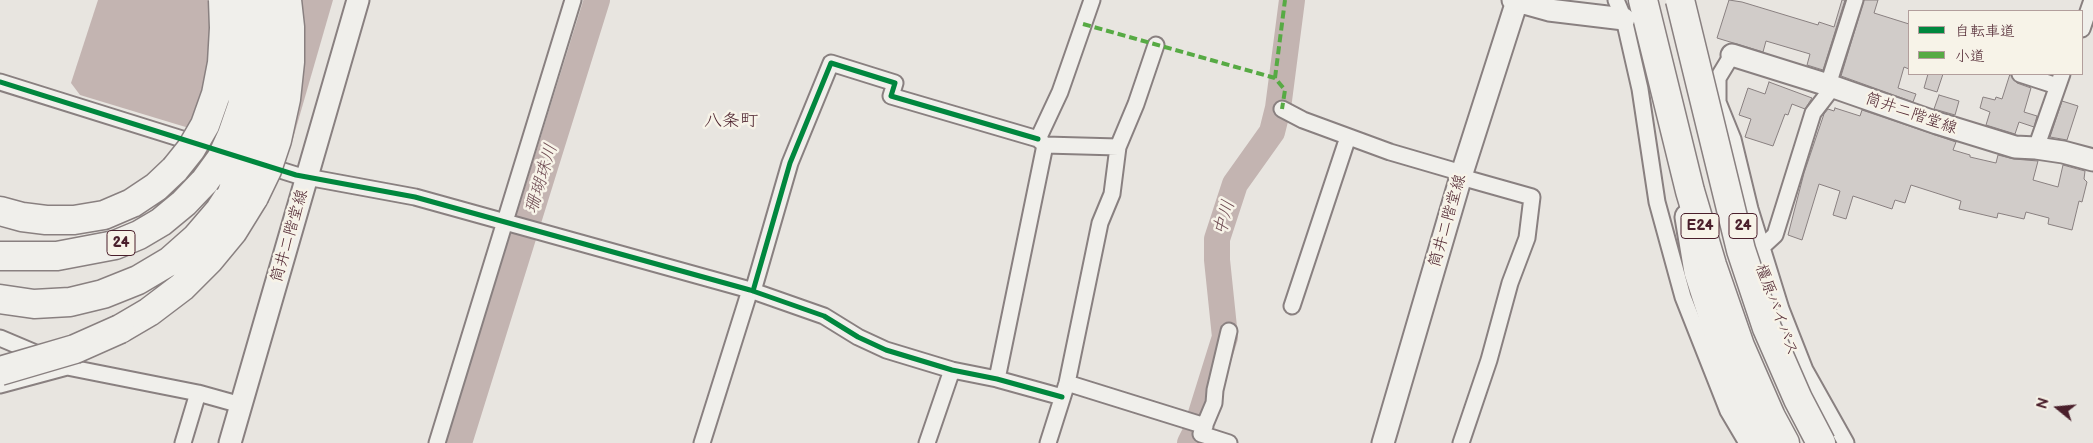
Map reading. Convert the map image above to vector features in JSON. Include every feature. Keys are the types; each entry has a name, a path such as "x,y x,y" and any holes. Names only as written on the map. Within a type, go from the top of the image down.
{"highway":[{"path":"0,211 22,217 46,220 74,220 104,215 132,203 156,187 175,169 191,149 205,125 216,94 222,62 223,0"},
{"name":"24","path":"8,256 57,256 115,245 139,235 161,222 184,203 221,159 242,106 248,44 245,0"},
{"path":"0,371 75,349 120,329 149,312 182,287 209,260 233,231 243,194 250,151 265,106 270,75 271,40 267,0"},
{"path":"0,299 34,304 70,302 103,294 138,280 170,261 196,238 220,210 243,194 269,162 286,99 290,62 290,26 287,0"},
{"name":"E24","path":"1644,0 1690,191 1712,265 1740,346 1770,417 1785,443"},
{"name":"E24","path":"1680,0 1741,250 1767,328 1798,399 1821,443"},
{"name":"橿原バイパス","path":"1680,0 1716,174 1753,246 1792,357 1821,419 1835,443"},
{"path":"1626,6 1686,211 1697,272 1738,388 1765,443"}],"main road":[{"name":"筒井二階堂線","path":"230,443 358,0"},
{"name":"筒井二階堂線","path":"1383,443 1461,175 1515,1 1549,10 1626,6"},
{"name":"筒井二階堂線","path":"1732,55 2015,147 2036,148 2093,160"}],"street":[{"path":"437,443 507,222 573,0"},
{"path":"997,379 1042,142 1092,0"},
{"path":"1762,247 1775,235 1813,113 1831,86 1856,0"},
{"path":"2083,26 2092,0"},
{"path":"1626,6 1657,202 1683,296 1728,411 1747,443"},
{"path":"1048,443 1064,390 1100,223 1112,194 1118,147 1136,104 1156,45"},
{"path":"1732,55 1718,78 1718,102 1733,139 1781,310 1805,370 1846,443"},
{"path":"702,443 752,291 790,164 831,63 895,83 890,96 1042,142 1118,147"},
{"path":"0,68 7,84 307,177 415,197 752,291 824,316 858,337 886,350 952,370 1064,390 1199,424"},
{"path":"2027,75 2060,80 2036,148"},
{"path":"1282,110 1303,120 1390,152 1532,198 1527,238 1510,282 1489,360 1461,443"},
{"path":"1292,306 1348,137"},
{"path":"1229,331 1215,390 1214,403 1199,424 1201,434 1229,443"},
{"path":"0,338 67,366 198,393 241,405"},
{"path":"0,385 67,366"},
{"path":"927,443 952,370"},
{"path":"183,443 198,393"}],"shaded area":[{"path":"98,0 333,0 290,149 278,155 80,95 71,83"}],"building":[{"path":"1729,0 1742,2 1818,25 1819,22 1834,27 1842,0 1845,0 1823,70 1807,65 1810,54 1766,41 1763,52 1717,38"},
{"path":"1864,0 1878,0 1874,13 1908,24 1908,69 1904,67 1898,88 1916,94 1913,102 1841,76"},
{"path":"1928,75 1943,75 1937,92 1924,88"},
{"path":"2010,75 2017,83 2031,88 2024,112 2037,116 2034,127 2019,122 2015,134 1986,125 1990,112 1980,108 1983,97 1995,100 1996,97 2002,99"},
{"path":"1769,82 1812,98 1805,109 1792,104 1788,115 1785,114 1773,146 1745,137 1751,119 1739,115 1748,88 1765,94"},
{"path":"1939,95 1959,101 1955,115 1934,109"},
{"path":"2062,101 2078,106 2067,140 2050,137"},
{"path":"1835,108 1860,116 1862,110 1956,142 1953,150 1970,155 1970,157 1996,163 1998,155 2014,159 2038,161 2033,180 2058,187 2063,165 2085,171 2084,179 2087,182 2082,202 2079,201 2072,230 2048,224 2049,218 2026,212 2024,219 1998,213 1997,218 1959,209 1961,201 1911,185 1905,203 1895,200 1892,209 1853,196 1846,219 1833,215 1840,191 1819,184 1802,240 1788,235 1804,173 1824,114 1828,109 1834,111"}],"waterway":[{"name":"珊瑚珠川","path":"459,443 597,0"},
{"name":"中川","path":"1190,443 1195,433 1225,337 1217,260 1217,239 1235,184 1272,132 1278,108 1292,0"}],"marked path":[{"path":"1275,78 1285,0"},
{"path":"1083,24 1275,78 1285,90 1282,109"}],"cycle path":[{"path":"753,291 790,163 831,63 895,83 891,96 1038,139"},
{"path":"0,82 296,175 415,197 750,290 824,316 858,337 886,350 952,370 997,379 1062,397"}],"district":[{"name":"八条町","path":"731,121"}]}
